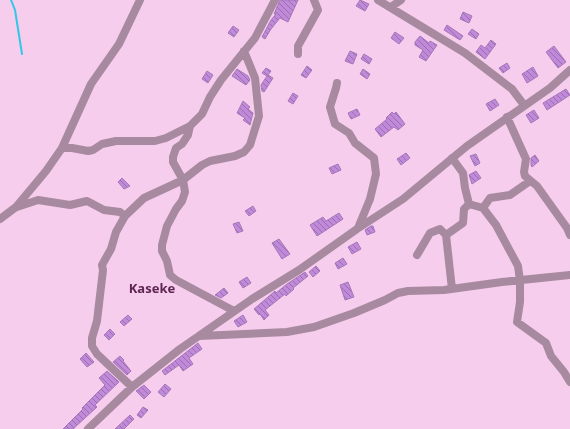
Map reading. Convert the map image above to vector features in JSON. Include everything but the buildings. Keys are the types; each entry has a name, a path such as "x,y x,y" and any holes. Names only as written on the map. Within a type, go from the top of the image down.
{"street":[{"path":"0,219 16,207 46,171 62,148 91,84 119,44 140,0"},
{"path":"62,148 88,151 93,150 102,144 116,141 156,141 166,138 190,126 202,114 210,96 255,38 275,0"},
{"path":"298,54 298,46 318,10 314,0"},
{"path":"378,0 465,53 512,89 524,105"},
{"path":"390,7 400,0"},
{"path":"132,387 97,354 92,346 92,338 97,321 103,270 102,265 111,249 112,241 125,216 144,198 183,180 202,165 210,161 235,156 244,152 250,145 259,116 255,78 244,51"},
{"path":"88,429 132,387 198,336 234,311 299,270 403,199 452,158 524,105 550,88 570,70"},
{"path":"337,83 330,107 335,124 349,133 355,143 374,158 376,174 370,200 358,229"},
{"path":"508,117 526,160 524,172 525,176 537,186 567,228 570,235"},
{"path":"190,126 188,135 182,144 176,148 173,157 173,162 183,180 185,192 182,201 167,226 162,251 168,260 170,275 176,280 234,311"},
{"path":"452,158 463,173 469,204"},
{"path":"483,208 490,198 510,195 530,181"},
{"path":"16,207 38,200 70,205 87,201 104,210 120,212 125,216"},
{"path":"469,204 483,208 496,225 518,266 520,281 520,307 516,320 517,322 546,344 552,356 570,382"},
{"path":"446,235 463,223 464,210 469,204"},
{"path":"417,255 430,233 440,229 446,235 452,289"},
{"path":"198,336 287,332 314,327 354,313 386,300 398,293 408,291 452,289 502,282 570,276"}],"waterway":[{"path":"11,0 15,10 22,54"}],"district":[{"name":"Kaseke","path":"152,288"}]}
